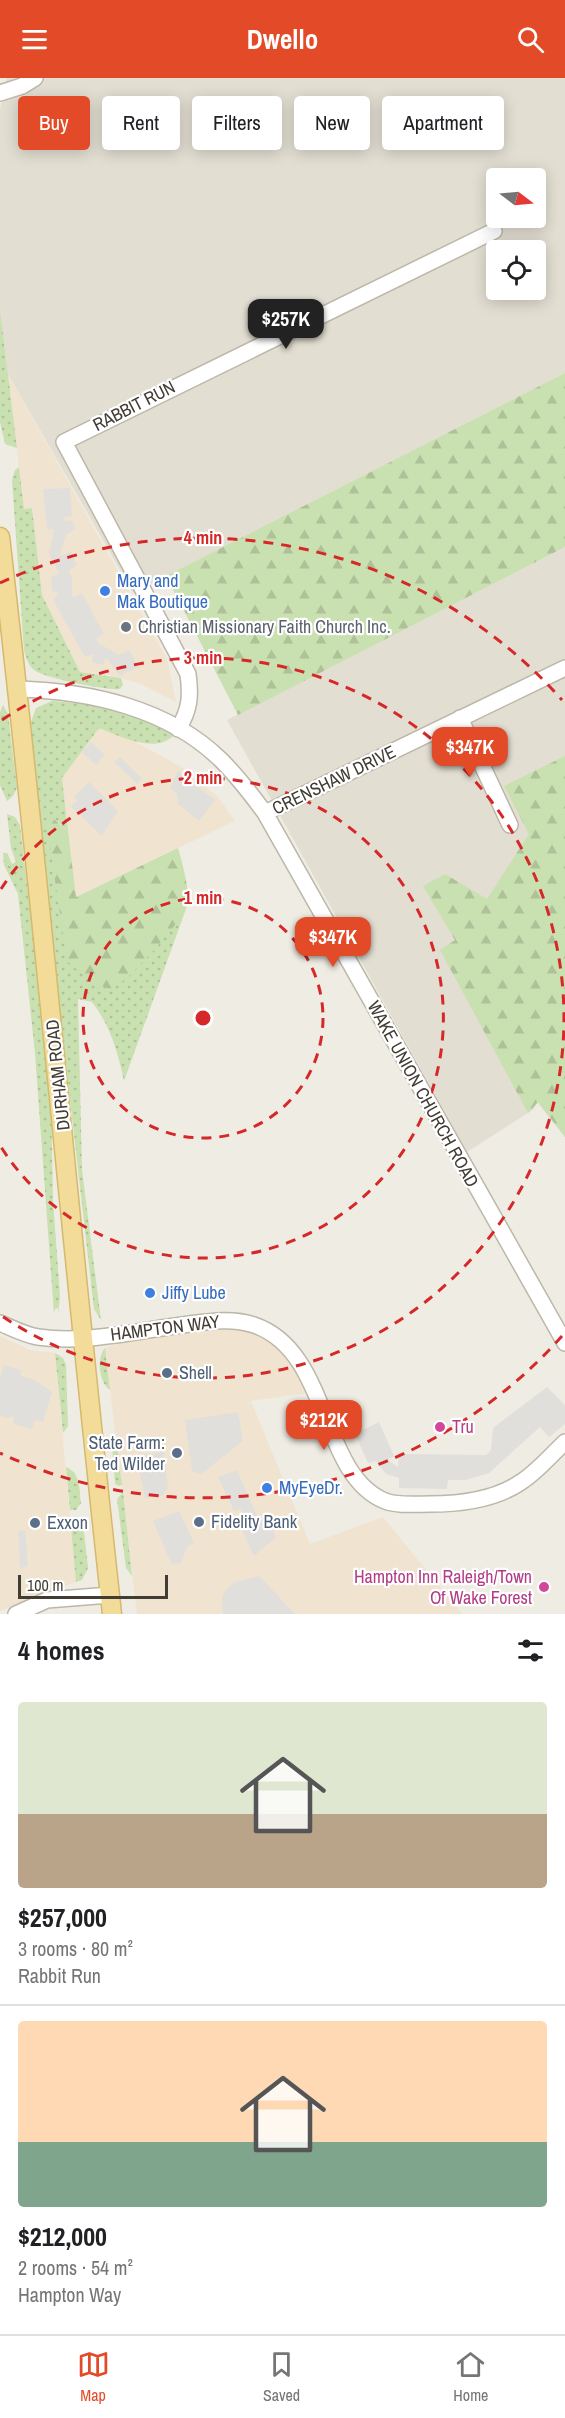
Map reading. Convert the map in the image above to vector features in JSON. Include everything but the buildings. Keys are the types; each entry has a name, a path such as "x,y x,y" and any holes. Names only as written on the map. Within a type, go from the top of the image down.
{"main road":[{"name":"DURHAM ROAD","path":"0,537 18,689 82,1337 112,1614"}],"street":[{"path":"0,93 22,86 35,78"},
{"name":"RABBIT RUN","path":"178,729 187,714 189,704 188,675 64,442 494,231"},
{"name":"CRENSHAW DRIVE","path":"265,813 565,668"},
{"name":"WAKE UNION CHURCH ROAD","path":"18,689 53,690 96,698 151,715 178,729 220,759 265,813 565,1343"},
{"path":"460,718 510,825"},
{"name":"HAMPTON WAY","path":"0,1323 37,1336 82,1337 211,1320 241,1322 264,1329 291,1350 315,1392 350,1472 367,1490 386,1501 443,1504 482,1500 521,1482 565,1442"},
{"path":"16,1614 48,1600 110,1595"}],"shaded area":[{"path":"7,78 565,78 565,373 133,593 8,374 0,309 0,109"},
{"path":"8,374 167,659 176,702 139,683 108,675 80,672 42,595 32,508 24,509"},
{"path":"70,488 72,516 65,517 64,520 72,521 76,528 66,535 60,554 62,556 70,551 77,565 69,570 72,579 72,595 74,597 82,593 104,634 97,638 98,643 119,655 129,650 138,667 120,676 108,659 105,659 103,665 92,662 93,654 85,657 53,600 59,593 52,591 51,577 59,573 49,554 54,530 47,529 43,489"},
{"path":"565,547 565,1137 537,1102 534,1109 467,1152 227,720"},
{"path":"99,728 134,741 181,767 218,797 235,821 75,897 62,778"},
{"path":"91,742 105,755 96,765 82,752"},
{"path":"120,757 142,778 137,784 114,762"},
{"path":"178,771 215,800 199,821 178,804 177,794 170,788"},
{"path":"89,782 118,811 102,836 71,806 78,800 74,797"},
{"path":"222,1325 252,1328 289,1355 309,1393 251,1401 310,1544 383,1517 462,1614 137,1614 105,1348 131,1340"},
{"path":"0,1336 30,1350 55,1353 76,1582 0,1611"},
{"path":"4,1365 21,1370 21,1376 35,1380 52,1392 43,1422 35,1420 32,1429 13,1424 14,1416 8,1418 0,1416 0,1378"},
{"path":"547,1387 565,1405 565,1424 549,1437 540,1427 489,1473 466,1480 448,1480 447,1489 399,1488 399,1478 386,1474 376,1461 368,1463 355,1434 379,1422 394,1456 388,1460 398,1467 399,1454 486,1455 491,1450 493,1428"},
{"path":"238,1412 243,1441 201,1474 192,1471 185,1420"},
{"path":"164,1452 168,1488 162,1496 145,1498 137,1456"},
{"path":"237,1470 257,1516 265,1516 276,1537 254,1556 238,1522 244,1517 241,1510 234,1511 218,1477"},
{"path":"179,1511 194,1543 187,1547 181,1563 172,1565 153,1521"},
{"path":"25,1530 28,1566 20,1568 18,1531"},
{"path":"259,1576 295,1614 223,1614 222,1597 226,1590 235,1582"}],"green space":[{"path":"0,309 17,448 5,444 0,422"},
{"path":"565,373 565,547 238,715 166,576"},
{"path":"19,467 24,509 32,508 42,595 80,672 121,678 123,685 120,689 91,686 50,677 30,666 24,650 12,480 15,470"},
{"path":"52,701 98,706 134,714 164,727 173,736 156,743 137,742 99,728 62,778 68,831 58,822 47,827 113,988 153,950 187,906 124,1081 116,1049 104,1020 92,1002 78,999 82,1170 101,1320 94,1309 45,881 31,722 36,708"},
{"path":"3,705 8,714 17,788 7,801 0,785 0,712"},
{"path":"565,756 565,1137 538,1102 528,1113 440,950 455,940 423,886 445,874 487,899 529,834 504,786"},
{"path":"7,814 15,817 20,825 51,1089 53,1201 60,1296 58,1314 58,1308 55,1309 54,1314 35,1053 18,894 4,865 3,853 7,853 12,864 16,862 11,848"},
{"path":"52,818 68,831 76,897 178,848 187,886 187,906 176,924 154,950 130,975 113,988 96,983 67,961 47,827 47,822"},
{"path":"105,1348 110,1390 103,1382 100,1370 100,1358"},
{"path":"55,1353 63,1358 66,1365 68,1426 63,1433"},
{"path":"112,1446 117,1447 122,1485 119,1486 115,1484"},
{"path":"66,1467 77,1477 81,1503 76,1510 70,1510"},
{"path":"123,1492 132,1576 126,1568 117,1499"},
{"path":"77,1526 84,1532 88,1568 82,1580 76,1582 71,1528"}],"place":[{"name":"Mary and Mak Boutique","path":"105,591"},
{"name":"Christian Missionary Faith Church Inc.","path":"126,627"},
{"name":"Jiffy Lube","path":"150,1293"},
{"name":"Shell","path":"167,1373"},
{"name":"Tru","path":"440,1427"},
{"name":"State Farm: Ted Wilder","path":"177,1453"},
{"name":"MyEyeDr.","path":"267,1488"},
{"name":"Fidelity Bank","path":"199,1522"},
{"name":"Exxon","path":"35,1523"},
{"name":"Hampton Inn Raleigh/Town Of Wake Forest","path":"544,1587"}]}
